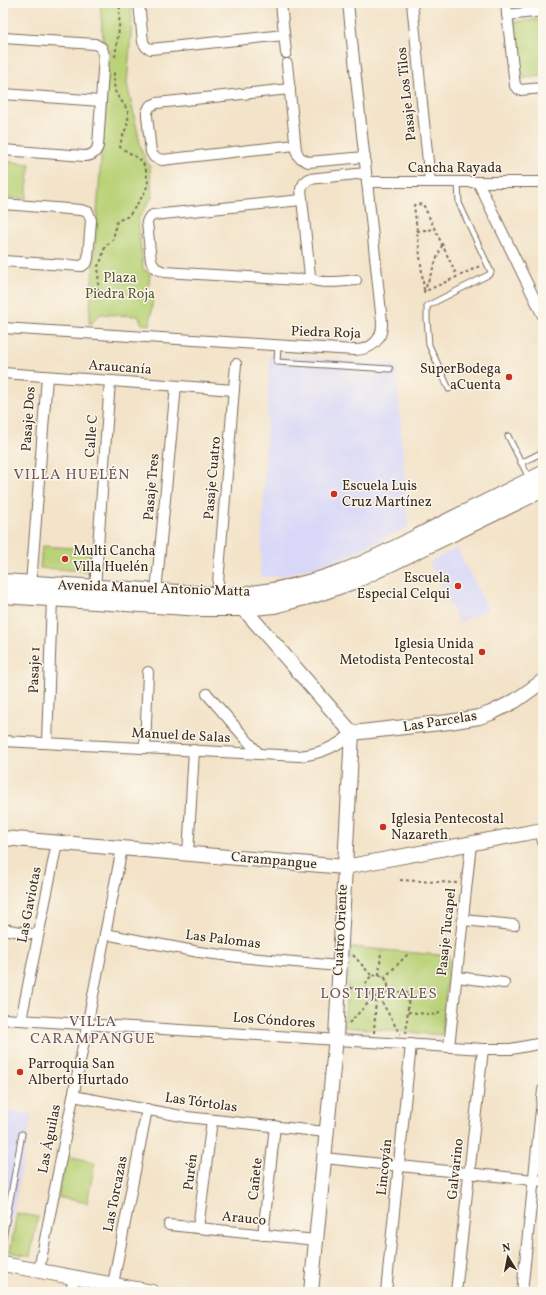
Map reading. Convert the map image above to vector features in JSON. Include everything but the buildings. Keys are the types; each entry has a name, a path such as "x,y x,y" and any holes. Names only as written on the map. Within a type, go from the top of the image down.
{"main road":[{"name":"Avenida Manuel Antonio Matta","path":"3,582 222,595 248,595 273,591 314,581 341,572 382,554 536,477"},
{"name":"Avenida Manuel Antonio Matta","path":"3,594 202,608 243,608 296,600 332,590 356,580 543,489"},
{"path":"222,595 235,601 243,608"}],"street":[{"path":"139,3 144,42 146,47 151,49 284,35"},
{"path":"281,3 286,53"},
{"name":"Piedra Roja","path":"3,328 359,350 374,344 379,338 382,322 348,3"},
{"name":"Pasaje Los Tilos","path":"412,3 430,182"},
{"path":"506,3 514,83 517,89 523,90 543,88"},
{"path":"507,15 543,11"},
{"path":"3,38 99,45 104,53 98,146 95,152 84,156 3,150"},
{"path":"287,64 295,145 299,157 308,162 365,157"},
{"path":"290,89 157,103 150,106 146,112 151,152 154,157 162,160 295,145"},
{"path":"3,94 101,101"},
{"name":"Cancha Rayada","path":"311,278 309,274 300,188 309,179 367,178 430,182 543,182"},
{"path":"478,182 543,316"},
{"path":"301,200 153,215 147,222 151,261 155,268 164,272 298,280 311,278 317,281 356,280"},
{"path":"3,204 81,210 88,212 90,217 88,258 87,262 82,266 3,261"},
{"name":"Pasaje Cuatro","path":"222,595 236,364"},
{"name":"Araucanía","path":"3,373 234,390"},
{"name":"Pasaje Dos","path":"31,584 47,377"},
{"name":"Calle C","path":"95,588 110,381"},
{"name":"Pasaje Tres","path":"156,592 176,386"},
{"name":"Pasaje 1","path":"47,743 52,598"},
{"path":"243,608 352,733"},
{"path":"145,748 148,672"},
{"name":"Las Parcelas","path":"352,733 449,722 479,717 509,704 543,681"},
{"path":"206,694 259,754"},
{"name":"Manuel de Salas","path":"3,741 299,756 316,754 335,747 352,733"},
{"name":"Cuatro Oriente","path":"311,1292 335,1038 352,733"},
{"path":"188,854 194,750"},
{"name":"Carampangue","path":"3,838 345,867 471,844 542,834"},
{"name":"Las Gaviotas","path":"21,1020 57,843"},
{"name":"Pasaje Tucapel","path":"449,1047 471,844"},
{"name":"Las Águilas","path":"39,1270 122,848"},
{"path":"463,920 514,925"},
{"path":"3,929 38,936"},
{"name":"Las Palomas","path":"105,934 216,954 339,966"},
{"path":"457,977 504,983"},
{"name":"Los Cóndores","path":"3,1018 335,1038 483,1049 511,1049 543,1043"},
{"name":"Lincoyán","path":"386,1292 399,1166 408,1044"},
{"name":"Galvarino","path":"456,1292 483,1049"},
{"path":"522,1292 538,1180 543,1090"},
{"name":"Las Tórtolas","path":"73,1096 187,1117 326,1132"},
{"name":"Las Torcazas","path":"113,1284 147,1109"},
{"name":"Purén","path":"198,1228 212,1120"},
{"name":"Cañete","path":"264,1235 275,1126"},
{"path":"324,1158 538,1180"},
{"name":"Arauco","path":"169,1225 316,1240"},
{"path":"3,1264 152,1292"},
{"path":"71,1292 74,1277"}],"lane":[{"path":"450,388 430,345 426,319 427,306 490,274 491,272 459,203 458,182"},
{"path":"278,346 277,362 390,369"},
{"path":"508,436 521,463 536,477"},
{"path":"521,463 543,452"},
{"path":"3,1238 22,1134"}],"path":[{"path":"115,60 119,29 120,3"},
{"path":"98,291 98,266 102,260 106,246 112,241 114,227 117,221 129,216 144,194 148,184 146,170 142,161 120,147 121,140 128,125 128,114 125,105 116,92 114,68"},
{"path":"424,292 414,205 423,204 457,276"},
{"path":"417,232 435,229"},
{"path":"424,292 442,245"},
{"path":"424,292 486,263"},
{"path":"400,880 466,884"},
{"path":"341,940 372,976"},
{"path":"378,975 381,951"},
{"path":"384,978 408,954"},
{"path":"335,1038 377,997 382,996 387,991 388,984 384,978 378,975 372,976 367,982 366,989 369,994 377,997 408,1044"},
{"path":"338,986 366,989"},
{"path":"387,991 409,993 408,1044"},
{"path":"373,1042 377,997"},
{"path":"408,1012 437,1015 442,1010 453,1012"}],"shaded area":[{"name":"Escuela Luis Cruz Martínez","path":"270,355 396,364 408,527 347,556 283,576 260,577"},
{"name":"Escuela Especial Celqui","path":"457,548 488,609 459,623 429,562"},
{"path":"3,1109 32,1114 6,1249 3,1248"}],"green space":[{"name":"Plaza Piedra Roja","path":"100,3 131,3 132,22 127,84 142,152 150,167 152,197 138,219 143,269 150,273 148,297 153,298 150,325 142,324 138,316 100,314 92,323 89,323 109,49 103,39"},
{"path":"543,19 543,76 517,79 511,22"},
{"path":"3,161 30,164 26,199 3,197"},
{"name":"Multi Cancha Villa Huelén","path":"42,546 90,549 88,571 40,568"},
{"path":"351,947 449,956 442,1035 344,1027"},
{"path":"67,1156 95,1162 87,1203 58,1197"},
{"path":"17,1213 38,1217 30,1256 10,1252"}],"place":[{"name":"SuperBodega aCuenta","path":"509,377"},
{"name":"Escuela Luis Cruz Martínez","path":"334,494"},
{"name":"Multi Cancha Villa Huelén","path":"65,559"},
{"name":"Escuela Especial Celqui","path":"458,586"},
{"name":"Iglesia Unida Metodista Pentecostal","path":"482,652"},
{"name":"Iglesia Pentecostal Nazareth","path":"383,827"},
{"name":"Parroquia San Alberto Hurtado","path":"20,1072"}],"district":[{"name":"VILLA HUELÉN","path":"72,475"},
{"name":"LOS TIJERALES","path":"379,994"},
{"name":"VILLA CARAMPANGUE","path":"93,1030"}]}
